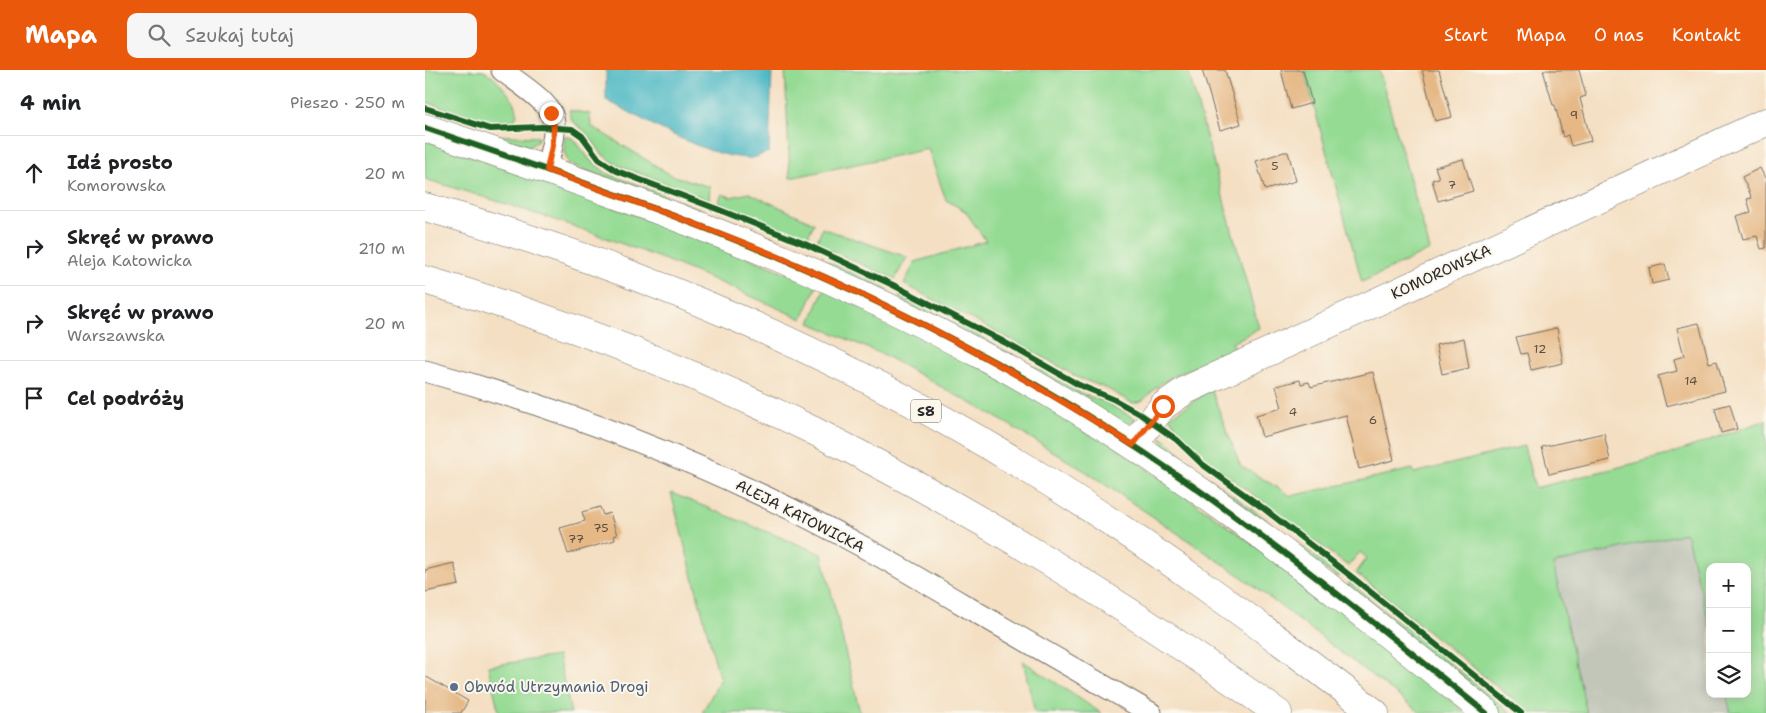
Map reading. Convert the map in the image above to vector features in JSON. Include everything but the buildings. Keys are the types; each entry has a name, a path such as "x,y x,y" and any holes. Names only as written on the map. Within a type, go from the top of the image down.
{"main road":[{"name":"KOMOROWSKA","path":"1133,445 1163,406 1186,390 1766,122"},
{"path":"425,128 719,233 836,283 989,359 1133,445 1234,515 1486,713"},
{"name":"S8","path":"425,207 511,232 587,259 719,311 833,363 927,411 1027,469 1145,544 1268,632 1375,713"},
{"path":"425,280 492,300 636,352 811,430 994,529 1101,593 1278,713"}],"street":[{"path":"502,70 543,102 552,116 553,136 547,170"},
{"name":"ALEJA KATOWICKA","path":"425,371 496,391 589,423 675,456 759,494 834,531 904,569 1151,713"}],"shaded area":[{"path":"1686,533 1706,611 1706,698 1727,698 1731,713 1587,713 1552,564"}],"green space":[{"path":"425,70 484,71 499,83 512,99 517,110 516,118 514,121 486,122 425,102"},
{"path":"785,70 1188,70 1259,328 1232,343 1234,350 1176,375 1161,383 1142,401 1132,403 1108,389 1079,378 1027,348 904,284 915,262 986,241 965,211 946,200 928,149 790,178"},
{"path":"1304,70 1379,70 1430,250 1362,282"},
{"path":"569,110 590,114 591,126 671,175 710,187 709,200 617,165 602,154 586,132 572,121"},
{"path":"483,134 489,135 539,137 527,149"},
{"path":"565,136 574,139 590,160 606,173 703,210 701,212 569,164 564,152"},
{"path":"425,140 699,238 817,285 802,319 643,251 547,217 425,179"},
{"path":"749,193 814,223 807,239 718,203 722,194 731,197"},
{"path":"717,216 802,250 799,252 719,219"},
{"path":"822,228 907,257 895,279 816,244"},
{"path":"812,254 889,290 886,292 813,260"},
{"path":"824,289 987,370 1108,441 1280,563 1467,713 1421,713 1238,574 1088,473 1008,424 886,356 810,323"},
{"path":"899,295 981,337 1082,394 1103,401 1136,419 1130,423 1122,424 900,299"},
{"path":"1211,389 1240,465 1291,496 1413,469 1414,473 1524,446 1535,488 1668,455 1766,420 1766,713 1731,713 1727,698 1751,698 1751,563 1706,563 1706,611 1686,533 1553,564 1587,713 1530,713 1356,573 1367,558 1360,552 1348,566 1200,456 1177,433 1173,421 1169,418"},
{"path":"1161,437 1198,470 1288,535 1340,576 1336,577 1166,453"},
{"path":"671,493 822,554 860,713 702,713 720,680"},
{"path":"1349,582 1511,713 1501,713 1395,628 1348,586"},
{"path":"558,656 571,713 499,713 488,666"},
{"path":"1023,661 1101,713 1035,713"}],"water":[{"path":"606,70 772,70 769,152 750,158 730,156 694,144 656,127 606,100"}],"cycle path":[{"path":"425,108 490,129 542,127 572,129 582,136 599,159 617,171 805,244 893,285 1004,342 1079,385 1113,399 1140,414 1177,440 1202,464 1263,508 1352,577 1521,713"},
{"path":"425,128 605,190 738,241 860,294 987,358 1119,436 1183,479 1306,570 1486,713"}],"place":[{"name":"Obwód Utrzymania Drogi","path":"454,687"}],"route":[{"path":"551,113 553,136 547,170 719,233 783,259 888,307 989,359 1133,445 1163,406"}]}
